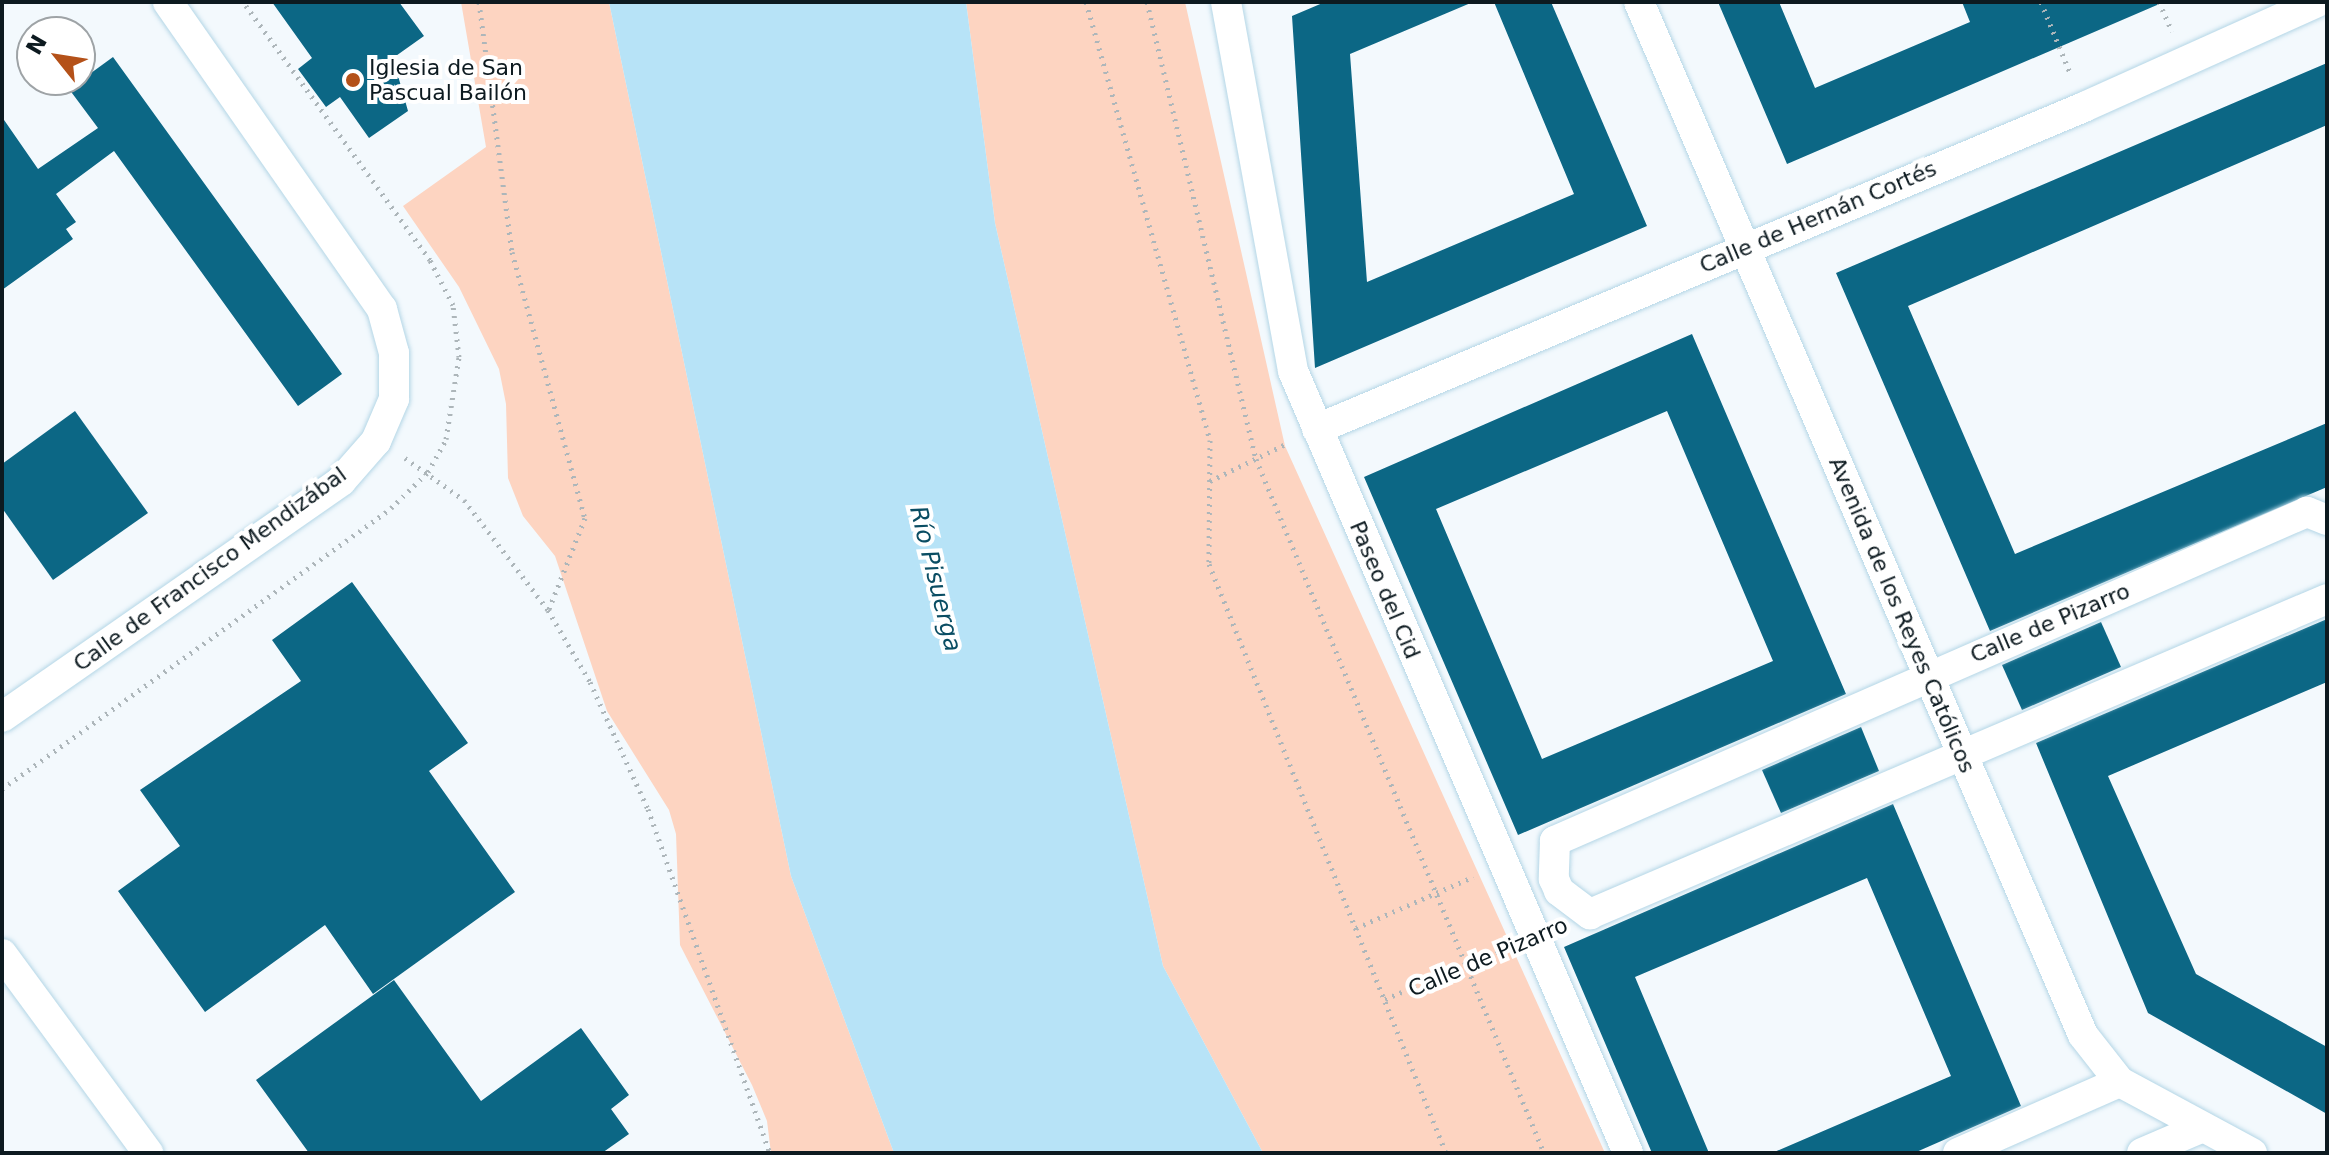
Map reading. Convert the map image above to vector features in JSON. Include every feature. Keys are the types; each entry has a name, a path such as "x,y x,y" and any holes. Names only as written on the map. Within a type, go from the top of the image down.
{"street":[{"name":"Calle de Francisco Mendizábal","path":"2,717 341,481 376,441 394,399 394,353 382,309 168,2"},
{"name":"Paseo del Cid","path":"1226,2 1293,371 1502,865 1628,1153"},
{"name":"Avenida de los Reyes Católicos","path":"1639,2 1747,245 1926,677 2057,982 2083,1035 2120,1082 2252,1153"},
{"name":"Calle de Hernán Cortés","path":"1317,429 1747,245 2084,107 2318,2"},
{"name":"Calle de Pizarro","path":"2327,520 2307,512 1555,841 1554,879 1559,891 1590,914 2327,599"},
{"path":"2,954 148,1153"},
{"path":"1958,1153 2120,1082"},
{"path":"2142,1153 2203,1127"}],"path":[{"path":"2,789 391,508 428,472 446,439 459,357 453,305 430,260 243,2"},
{"path":"479,2 512,252 585,518 548,610"},
{"path":"1086,2 1210,440 1209,564 1446,1153"},
{"path":"1147,2 1256,459 1544,1153"},
{"path":"2041,2 2084,107"},
{"path":"1210,481 1317,429"},
{"path":"376,441 428,472 464,500 548,610 590,682 648,809 770,1153"},
{"path":"1356,928 1502,865"},
{"name":"Calle de Pizarro","path":"1385,999 1535,937"}],"shaded area":[{"path":"461,2 609,2 791,876 894,1153 771,1153 767,1121 752,1085 680,945 676,834 669,810 607,711 555,556 523,516 508,478 506,404 499,369 459,287 403,206 486,147"},
{"path":"966,2 1185,2 1285,446 1605,1153 1263,1153 1163,966 995,223"}],"water":[{"name":"Río Pisuerga","path":"609,2 966,2 995,223 1163,966 1263,1153 894,1153 791,876"}],"building":[{"name":"Iglesia de San Pascual Bailón","path":"272,2 399,2 424,36 393,58 408,111 369,138 340,97 326,107 298,69 312,58"},
{"path":"1325,2 1473,2 1350,54 1367,282 1574,194 1494,2 1551,2 1647,226 1315,368 1292,16"},
{"path":"1718,2 1779,2 1815,88 1970,22 1962,2 2164,2 1787,164"},
{"path":"113,57 342,374 298,406 114,151 56,194 76,222 66,229 73,239 2,290 2,117 38,169 98,128 74,96 96,96 96,69"},
{"path":"2327,63 2327,125 1908,306 2015,554 2327,423 2327,487 1990,631 1836,273"},
{"path":"1692,334 1846,694 1518,835 1364,477","holes":["1667,411 1773,661 1542,759 1436,509"]},
{"path":"75,411 148,513 53,580 2,508 2,464"},
{"path":"352,582 468,743 429,771 515,892 373,994 325,925 205,1012 118,891 180,846 140,790 301,681 272,640"},
{"path":"2327,619 2327,682 2108,776 2196,974 2327,1047 2327,1114 2148,1013 2036,743"},
{"path":"2101,622 2121,667 2022,710 2002,665"},
{"path":"1861,727 1879,771 1781,813 1762,770"},
{"path":"1893,804 2021,1106 1914,1153 1772,1153 1951,1076 1867,878 1635,977 1709,1153 1652,1153 1564,947"},
{"path":"394,980 481,1101 581,1028 629,1095 611,1109 629,1134 602,1153 309,1153 256,1080"}],"place":[{"name":"Iglesia de San Pascual Bailón","path":"353,80"}]}
